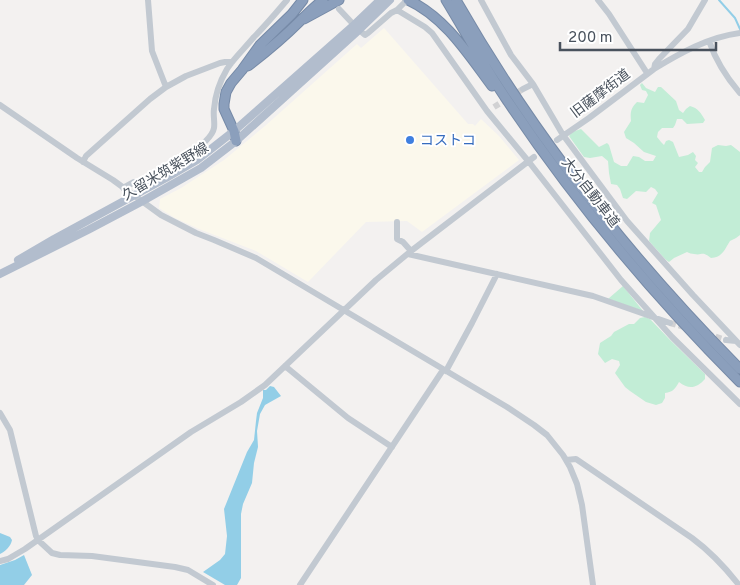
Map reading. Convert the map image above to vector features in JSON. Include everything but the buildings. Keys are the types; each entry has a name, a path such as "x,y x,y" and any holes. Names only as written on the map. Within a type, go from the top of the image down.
{"highway":[{"path":"236,141 234,131 224,110 226,92 260,45 292,14 303,0"},
{"path":"292,14 314,0"},
{"path":"242,70 266,53 311,9 323,0"},
{"name":"大分自動車道","path":"446,0 496,84 540,147 620,252 662,300 740,382"},
{"name":"大分自動車道","path":"456,0 528,114 627,246 668,294 740,369"},
{"path":"406,2 423,8 450,32 540,147"},
{"path":"300,21 339,4"}],"main road":[{"name":"久留米筑紫野線","path":"0,273 88,230 201,168 236,141 357,27 380,0"},
{"name":"久留米筑紫野線","path":"0,273 21,258 54,239 135,196 197,160 390,0"}],"street":[{"path":"148,0 152,51 166,87"},
{"path":"123,188 134,182 142,182 175,164 212,134 214,129 214,107 220,84 227,69 287,0"},
{"path":"481,0 511,55 533,84 563,135 627,221 738,343"},
{"path":"598,0 647,73"},
{"name":"旧薩摩街道","path":"556,140 589,118 654,68 659,59 688,29 705,0"},
{"path":"339,4 365,35 406,2"},
{"path":"397,10 432,33 487,111 531,159 621,280 672,337 740,404"},
{"path":"654,68 685,51 709,41 726,35 740,33"},
{"path":"709,41 723,72 740,93"},
{"path":"83,162 86,156 150,98 166,87 186,76 220,62 232,62"},
{"path":"523,90 533,84"},
{"path":"1,107 101,172 161,215 182,227 256,258 289,276 344,311 534,424 547,436 566,460 577,484 593,585"},
{"path":"487,111 494,107"},
{"path":"0,561 25,550 191,432 265,385 376,280 531,159"},
{"path":"397,222 397,239 403,242 410,253 593,296 670,322"},
{"path":"300,585 445,371 472,323 496,274"},
{"path":"726,340 738,343"},
{"path":"285,366 348,418 392,447"},
{"path":"0,413 10,430 38,540 52,553 115,558 175,566 188,570 213,585"},
{"path":"566,460 576,459 692,538 714,556 739,585"}],"shaded area":[{"path":"384,28 468,124 475,126 481,119 499,136 519,160 422,232 407,221 366,222 308,282 256,251 199,229 159,208 160,199 181,188 224,160 357,44 361,48"}],"green space":[{"path":"642,83 646,88 655,92 658,87 661,87 676,101 679,110 683,113 690,106 697,109 702,115 705,120 703,123 687,124 682,119 677,119 673,128 662,128 658,132 657,137 664,145 669,140 673,142 679,157 693,152 698,163 695,167 699,172 702,172 710,162 712,148 718,145 731,145 740,152 740,235 730,241 718,256 711,258 704,254 691,254 687,252 669,262 665,259 649,241 650,233 661,220 656,205 652,203 658,193 655,189 651,187 646,192 636,191 627,199 623,198 617,185 611,184 608,161 602,156 584,157 569,136 572,132 581,129 599,147 607,143 614,162 621,166 627,166 633,156 645,161 653,161 656,156 644,152 626,138 624,132 631,121 633,106 637,102 644,103 648,95 646,91 642,90 640,85"},
{"path":"623,286 643,311 608,299"},
{"path":"640,318 650,319 705,374 705,379 693,387 679,382 674,390 665,393 662,403 656,405 646,402 625,387 615,373 620,365 619,361 612,359 605,363 598,354 600,343 614,332 629,324 634,324"}],"water":[{"path":"270,386 274,387 281,396 265,405 260,414 257,431 258,447 252,483 241,514 241,578 237,585 225,585 203,572 225,554 227,536 224,509 247,452 254,440 257,413 263,398 263,390"},
{"path":"0,533 10,537 12,540 8,548 0,554"},
{"path":"24,555 32,575 24,585 0,585 0,565"}],"waterway":[{"path":"719,0 735,18 740,29"}],"tunnel":[{"path":"494,107 523,89"},
{"path":"670,323 688,328"},
{"path":"707,334 726,340"}],"place":[{"name":"コストコ","path":"410,140"}]}
